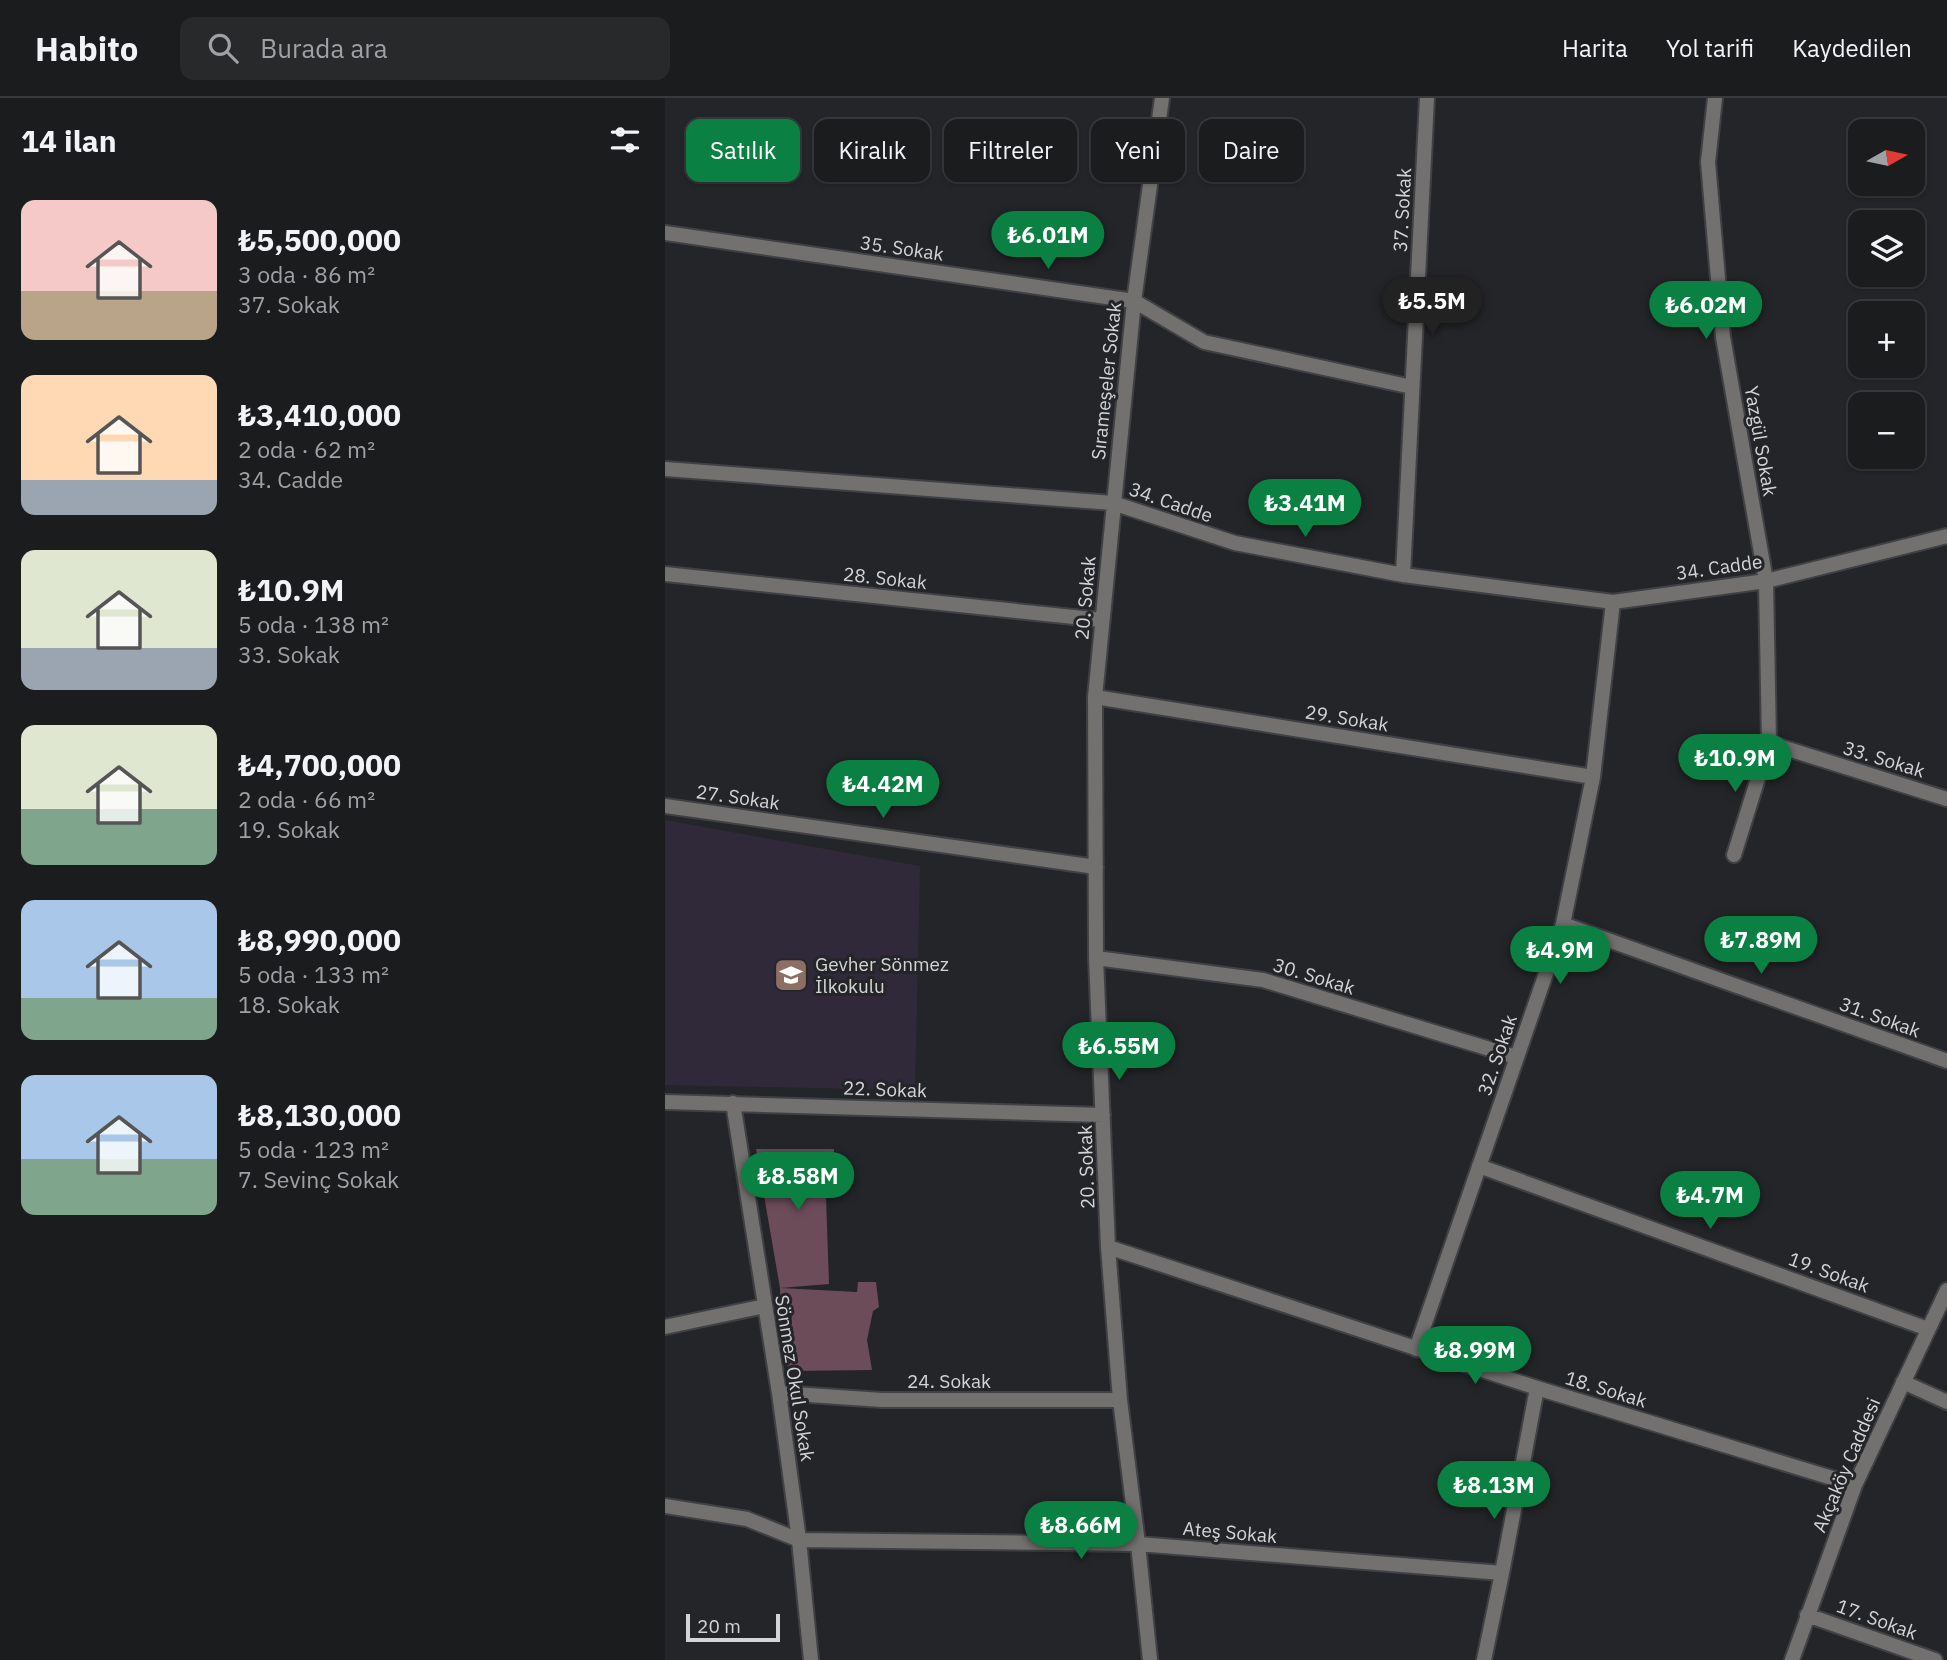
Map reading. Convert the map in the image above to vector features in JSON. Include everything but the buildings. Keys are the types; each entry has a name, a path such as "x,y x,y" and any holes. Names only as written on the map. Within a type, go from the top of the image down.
{"street":[{"name":"Sırameşeler Sokak","path":"1113,503 1134,301 1162,98"},
{"name":"37. Sokak","path":"1403,575 1427,98"},
{"name":"Yazgül Sokak","path":"1716,98 1708,162 1723,337 1766,581"},
{"name":"35. Sokak","path":"665,233 1134,301 1204,342 1412,387"},
{"name":"34. Cadde","path":"665,469 1113,503 1235,544 1403,575 1613,601 1766,581 1947,536"},
{"name":"20. Sokak","path":"1113,503 1095,697 1096,958 1108,1247 1120,1400 1150,1660"},
{"name":"28. Sokak","path":"665,574 1101,620"},
{"path":"1734,855 1769,743 1766,581"},
{"name":"32. Sokak","path":"1416,1349 1563,924 1593,777 1613,601"},
{"name":"29. Sokak","path":"1095,697 1593,777"},
{"name":"33. Sokak","path":"1769,743 1947,799"},
{"name":"27. Sokak","path":"665,806 1096,867"},
{"name":"31. Sokak","path":"1563,924 1947,1061"},
{"name":"30. Sokak","path":"1096,958 1263,980 1516,1057"},
{"name":"22. Sokak","path":"665,1102 1103,1115"},
{"name":"Sönmez Okul Sokak","path":"733,1103 779,1393 799,1540 811,1660"},
{"name":"19. Sokak","path":"1479,1166 1928,1329"},
{"name":"18. Sokak","path":"1108,1247 1537,1388 1855,1485"},
{"name":"Akçaköy Caddesi","path":"1792,1660 1855,1485 1947,1290"},
{"path":"665,1327 765,1306"},
{"path":"1903,1382 1947,1402"},
{"path":"1483,1660 1537,1388"},
{"name":"24. Sokak","path":"779,1393 882,1401 1120,1400"},
{"name":"Ateş Sokak","path":"665,1506 747,1519 799,1540 1138,1544 1502,1573"},
{"name":"17. Sokak","path":"1807,1615 1935,1660"}],"shaded area":[{"name":"Gevher Sönmez İlkokulu","path":"665,820 920,866 915,1090 665,1085"}],"place":[{"name":"Gevher Sönmez İlkokulu","path":"791,975"}]}
